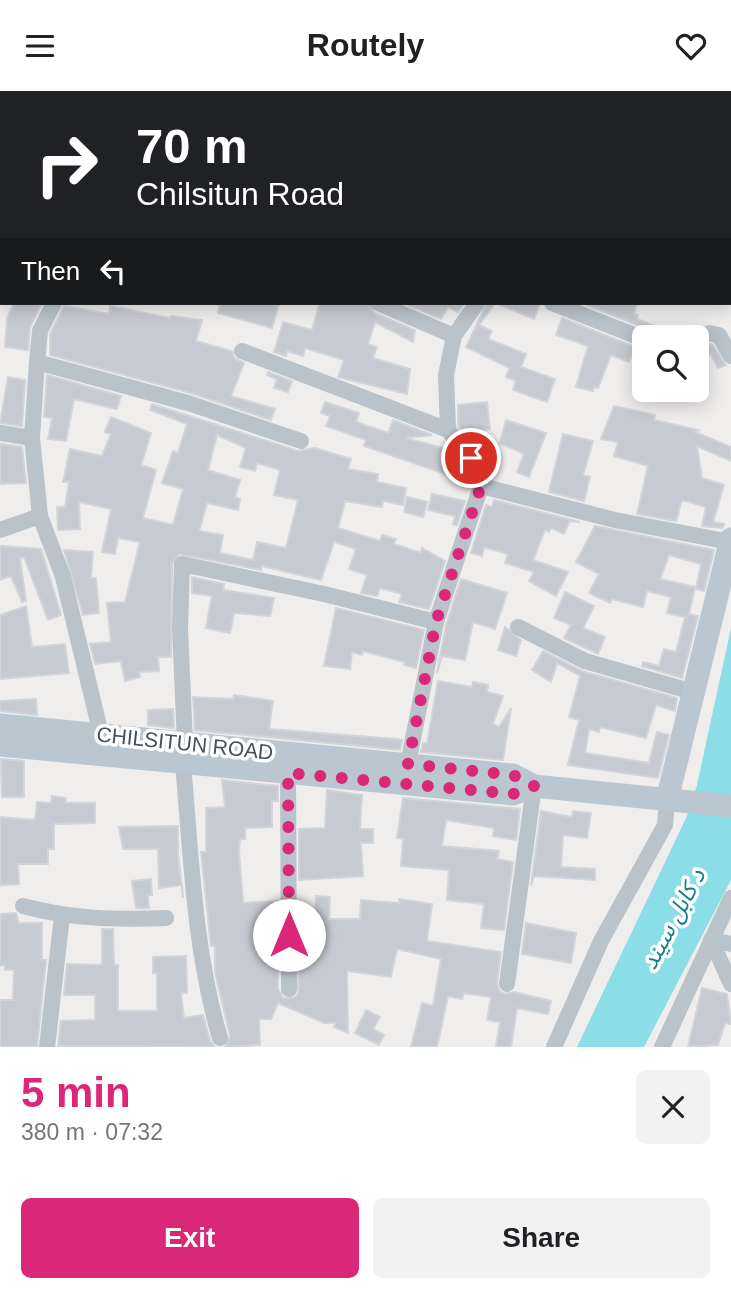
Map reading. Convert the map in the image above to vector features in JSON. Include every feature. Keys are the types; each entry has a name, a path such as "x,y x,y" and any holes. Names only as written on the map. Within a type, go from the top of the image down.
{"main road":[{"path":"677,801 693,692 730,541"},
{"name":"CHILSITUN ROAD","path":"0,725 101,734 288,773 513,794 534,786"},
{"name":"CHILSITUN ROAD","path":"0,745 408,764 513,775 534,786 731,806"}],"street":[{"path":"53,305 40,331 32,438 40,516 63,577 101,734"},
{"path":"384,305 454,336"},
{"path":"448,430 446,375 454,336 476,305"},
{"path":"557,305 632,334"},
{"path":"709,333 719,335 731,356"},
{"path":"242,351 448,430 471,458 481,486 436,622 408,764"},
{"path":"37,362 188,403 302,441"},
{"path":"0,433 32,438"},
{"path":"481,486 615,520 730,541"},
{"path":"0,530 40,516"},
{"path":"220,1038 211,1008 195,891 184,753 180,628 182,564 324,594 436,622"},
{"path":"518,627 586,661 693,692"},
{"path":"288,773 289,989"},
{"path":"506,984 534,786"},
{"path":"554,1047 601,941 677,801"},
{"path":"662,1047 731,898"},
{"path":"23,906 62,916 166,918"},
{"path":"47,1047 62,916"},
{"path":"711,940 731,944"},
{"path":"711,940 731,984"}],"water":[{"name":"د کابل سيند","path":"731,628 731,880 644,1047 577,1047 687,816 697,785"}],"building":[{"path":"13,305 41,305 30,327 28,350 5,347 7,318"},
{"path":"220,305 278,305 272,328 218,313"},
{"path":"319,305 369,305 374,313 415,330 413,342 375,322 368,344 377,347 373,358 410,369 407,394 338,377 344,360 305,348 303,356 287,351 286,356 274,352 283,322 312,330"},
{"path":"409,305 463,305 458,312 448,307 441,319"},
{"path":"486,305 494,305 479,325 492,331 488,339 526,354 521,367 555,379 547,402 513,390 516,381 506,377 510,368 466,347"},
{"path":"501,305 539,305 534,319"},
{"path":"587,305 636,305 634,313 638,315 637,319 652,325 638,325"},
{"path":"64,306 109,314 110,306 170,318 202,320 196,341 232,351 234,358 244,363 231,396 275,409 271,420 191,393 50,355 50,334"},
{"path":"562,318 632,346 632,354 629,362 611,355 598,388 594,387 593,391 576,387 588,346 556,335"},
{"path":"712,344 726,365 718,368 711,354 709,355 709,345"},
{"path":"268,372 292,381 288,392 274,388 277,379 267,375"},
{"path":"47,375 121,396 117,409 74,399 66,441 48,439 52,418 44,417"},
{"path":"8,377 25,380 22,426 0,423"},
{"path":"325,402 359,413 356,422 388,433 393,420 432,435 405,438 451,450 456,457 451,476 364,446 366,440 326,426 330,416 321,413"},
{"path":"487,402 490,429 463,432 458,426 458,405"},
{"path":"152,404 298,451 315,448 351,459 348,469 378,474 377,482 406,488 403,505 383,501 382,507 345,501 338,528 380,541 382,535 396,539 394,544 421,553 422,548 445,561 429,609 399,602 402,594 380,588 377,596 361,593 367,575 349,569 356,549 334,542 321,580 262,566 261,570 179,554 172,564 171,657 158,657 159,671 139,672 140,677 125,681 121,661 95,664 90,644 111,642 107,603 125,602 140,542 118,538 115,554 102,552 111,509 79,502 80,529 58,530 57,507 65,507 69,482 63,482 70,449 102,456 111,434 105,432 111,417 151,433 141,465 156,470 143,518 173,525 183,489 162,483 173,451 178,453 187,424 150,410","holes":["217,435 246,448 240,467 255,471 257,463 280,470 274,495 298,500 286,548 257,542 253,560 220,553 223,535 199,531 207,503 238,510 240,499 235,497 240,480 208,470"]},
{"path":"614,406 655,415 654,420 699,430 695,432 731,447 731,461 697,446 702,478 724,485 713,522 724,524 723,528 702,526 706,507 682,500 676,521 637,514 648,466 614,456 618,442 601,439"},
{"path":"506,420 546,433 529,477 517,472 524,454 500,443"},
{"path":"563,434 593,441 583,475 590,477 584,501 549,492"},
{"path":"0,444 22,447 26,483 0,484"},
{"path":"432,494 465,501 457,525 453,524 455,516 428,510"},
{"path":"407,497 427,502 423,517 404,512"},
{"path":"494,500 580,522 570,521 564,534 551,528 549,532 545,530 533,560 568,572 556,596 529,581 534,572 505,563 508,554 484,547 482,556 471,553 486,505 492,507"},
{"path":"595,526 714,550 704,591 696,589 701,564 669,555 660,579 695,587 689,614 698,616 682,678 642,666 643,662 659,666 664,649 676,652 685,617 667,613 671,597 647,591 643,607 612,599 610,603 589,593 599,574 576,562"},
{"path":"0,546 41,549 61,615 48,620 24,557 20,558 26,601 22,602 11,576 0,580"},
{"path":"64,550 93,552 91,578 96,578 99,613 83,615"},
{"path":"192,577 224,584 223,590 274,598 270,616 234,613 230,633 206,628 212,596 192,593"},
{"path":"461,579 507,593 495,629 473,622 465,660 442,656 437,673 446,625"},
{"path":"565,592 594,606 583,628 605,637 598,654 564,638 571,625 554,618"},
{"path":"26,606 32,647 65,644 69,673 0,679 0,615"},
{"path":"336,608 424,630 416,668 404,665 405,662 363,651 362,655 352,652 350,669 324,666"},
{"path":"505,627 521,640 516,656 498,650"},
{"path":"543,651 582,671 677,698 675,711 656,705 646,738 600,727 599,732 589,729 585,753 649,763 657,732 669,735 658,778 568,765 579,720 569,717 580,676 557,663 551,682 532,670"},
{"path":"438,681 472,687 473,682 488,685 487,692 503,696 493,724 499,727 511,708 503,760 421,752 423,743 427,743"},
{"path":"234,695 273,701 269,729 396,739 402,740 400,750 195,730 193,697 233,699"},
{"path":"36,699 37,715 0,711 0,701"},
{"path":"173,709 174,728 148,725 148,710"},
{"path":"1,759 24,761 24,797 2,797"},
{"path":"222,780 278,786 278,801 272,801 272,827 245,828 245,839 240,839 239,851 243,903 278,901 278,989 283,998 294,998 298,994 299,916 315,916 316,896 330,897 329,919 360,919 361,900 399,903 399,899 432,904 427,941 501,952 497,983 500,992 514,992 551,1001 548,1014 517,1008 511,1047 496,1047 500,1022 487,1020 491,997 464,993 462,999 448,996 437,1047 411,1047 422,1003 433,1006 441,959 397,949 391,977 347,971 348,1033 334,1027 336,1023 324,1023 278,1003 271,1019 259,1019 260,1045 225,1047 230,1036 215,972 215,946 211,946 201,852 206,852 206,808 225,807"},
{"path":"327,790 362,795 360,829 373,829 373,843 361,843 363,876 299,880 299,829 325,828"},
{"path":"52,796 66,798 66,803 95,803 95,823 54,824 54,849 48,849 48,864 18,864 19,884 0,885 0,817 35,820 37,802 51,803"},
{"path":"403,798 520,809 516,840 493,836 494,828 446,820 442,846 499,851 497,859 513,862 504,930 481,928 484,904 447,900 449,870 401,866 403,839 397,838"},
{"path":"541,811 572,817 573,811 591,813 587,838 563,835 561,867 595,869 595,880 534,876 531,885"},
{"path":"178,826 182,885 159,888 158,849 123,849 119,827"},
{"path":"151,879 149,908 136,908 132,881"},
{"path":"16,913 19,923 42,923 42,960 46,960 37,1047 0,1047 0,1000 13,1000 14,970 5,970 5,965 0,966 0,914"},
{"path":"526,923 576,933 571,963 522,954"},
{"path":"102,929 113,929 114,965 118,965 118,1011 157,1011 157,973 153,973 153,957 186,956 187,993 181,993 184,1018 203,1015 210,1041 215,1047 58,1046 61,1021 95,1020 95,995 64,995 67,964 102,965"},
{"path":"702,988 727,994 731,1024 725,1023 718,1045 688,1047"},
{"path":"366,1010 380,1017 373,1029 384,1035 379,1045 355,1033"}],"route":[{"path":"289,935 288,773 513,794 534,786 513,775 408,764 436,622 481,486 471,458"}]}
